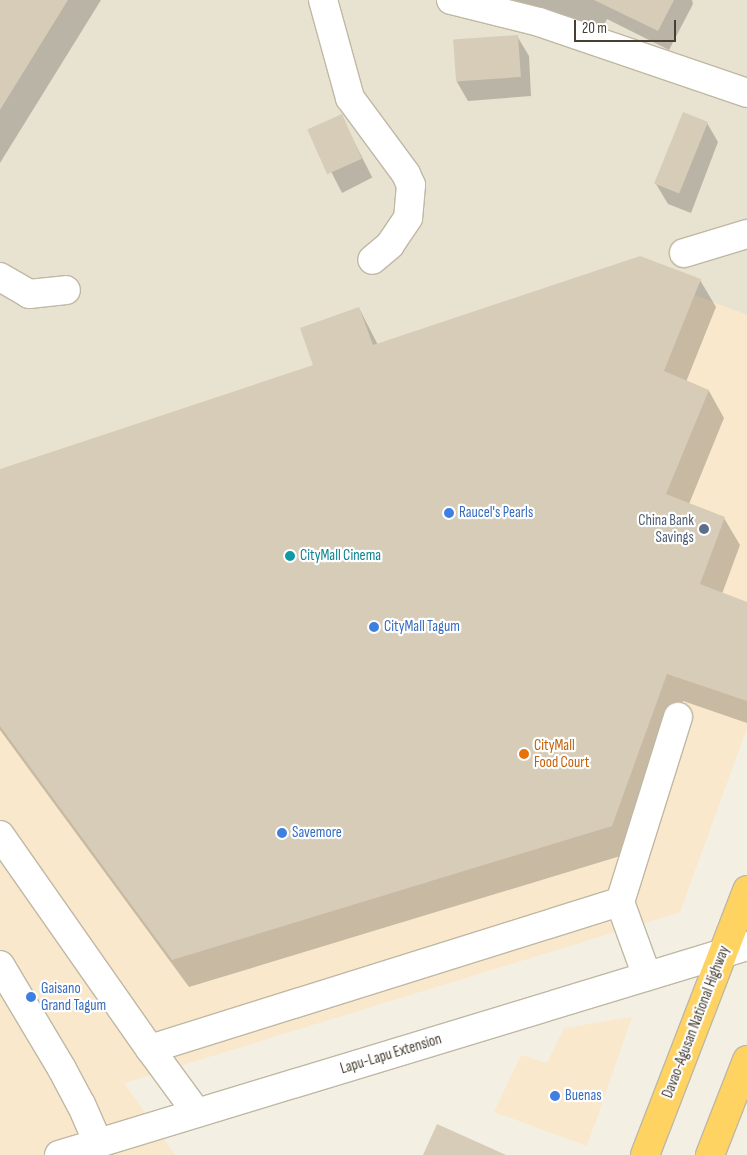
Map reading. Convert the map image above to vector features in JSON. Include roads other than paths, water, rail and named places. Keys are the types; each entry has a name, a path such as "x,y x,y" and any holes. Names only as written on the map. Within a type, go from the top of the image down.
{"highway":[{"name":"Davao-Agusan National Highway","path":"645,1155 735,950 747,890"},
{"path":"710,1155 747,1060"}],"street":[{"path":"323,0 350,98 406,174 411,185 408,218 390,245 372,260"},
{"path":"451,0 539,22 747,93"},
{"path":"684,252 747,234"},
{"path":"0,277 29,294 66,290"},
{"path":"647,976 620,902 678,717"},
{"path":"0,835 197,1113"},
{"path":"150,1049 620,902"},
{"name":"Lapu-Lapu Extension","path":"60,1155 735,950"},
{"path":"0,965 71,1087 98,1143"}],"place":[{"name":"Raucel's Pearls","path":"449,513"},
{"name":"China Bank Savings","path":"704,529"},
{"name":"CityMall Cinema","path":"290,556"},
{"name":"CityMall Tagum","path":"374,627"},
{"name":"CityMall Food Court","path":"524,754"},
{"name":"Savemore","path":"282,833"},
{"name":"Gaisano Grand Tagum","path":"31,997"},
{"name":"Buenas","path":"555,1096"}]}
